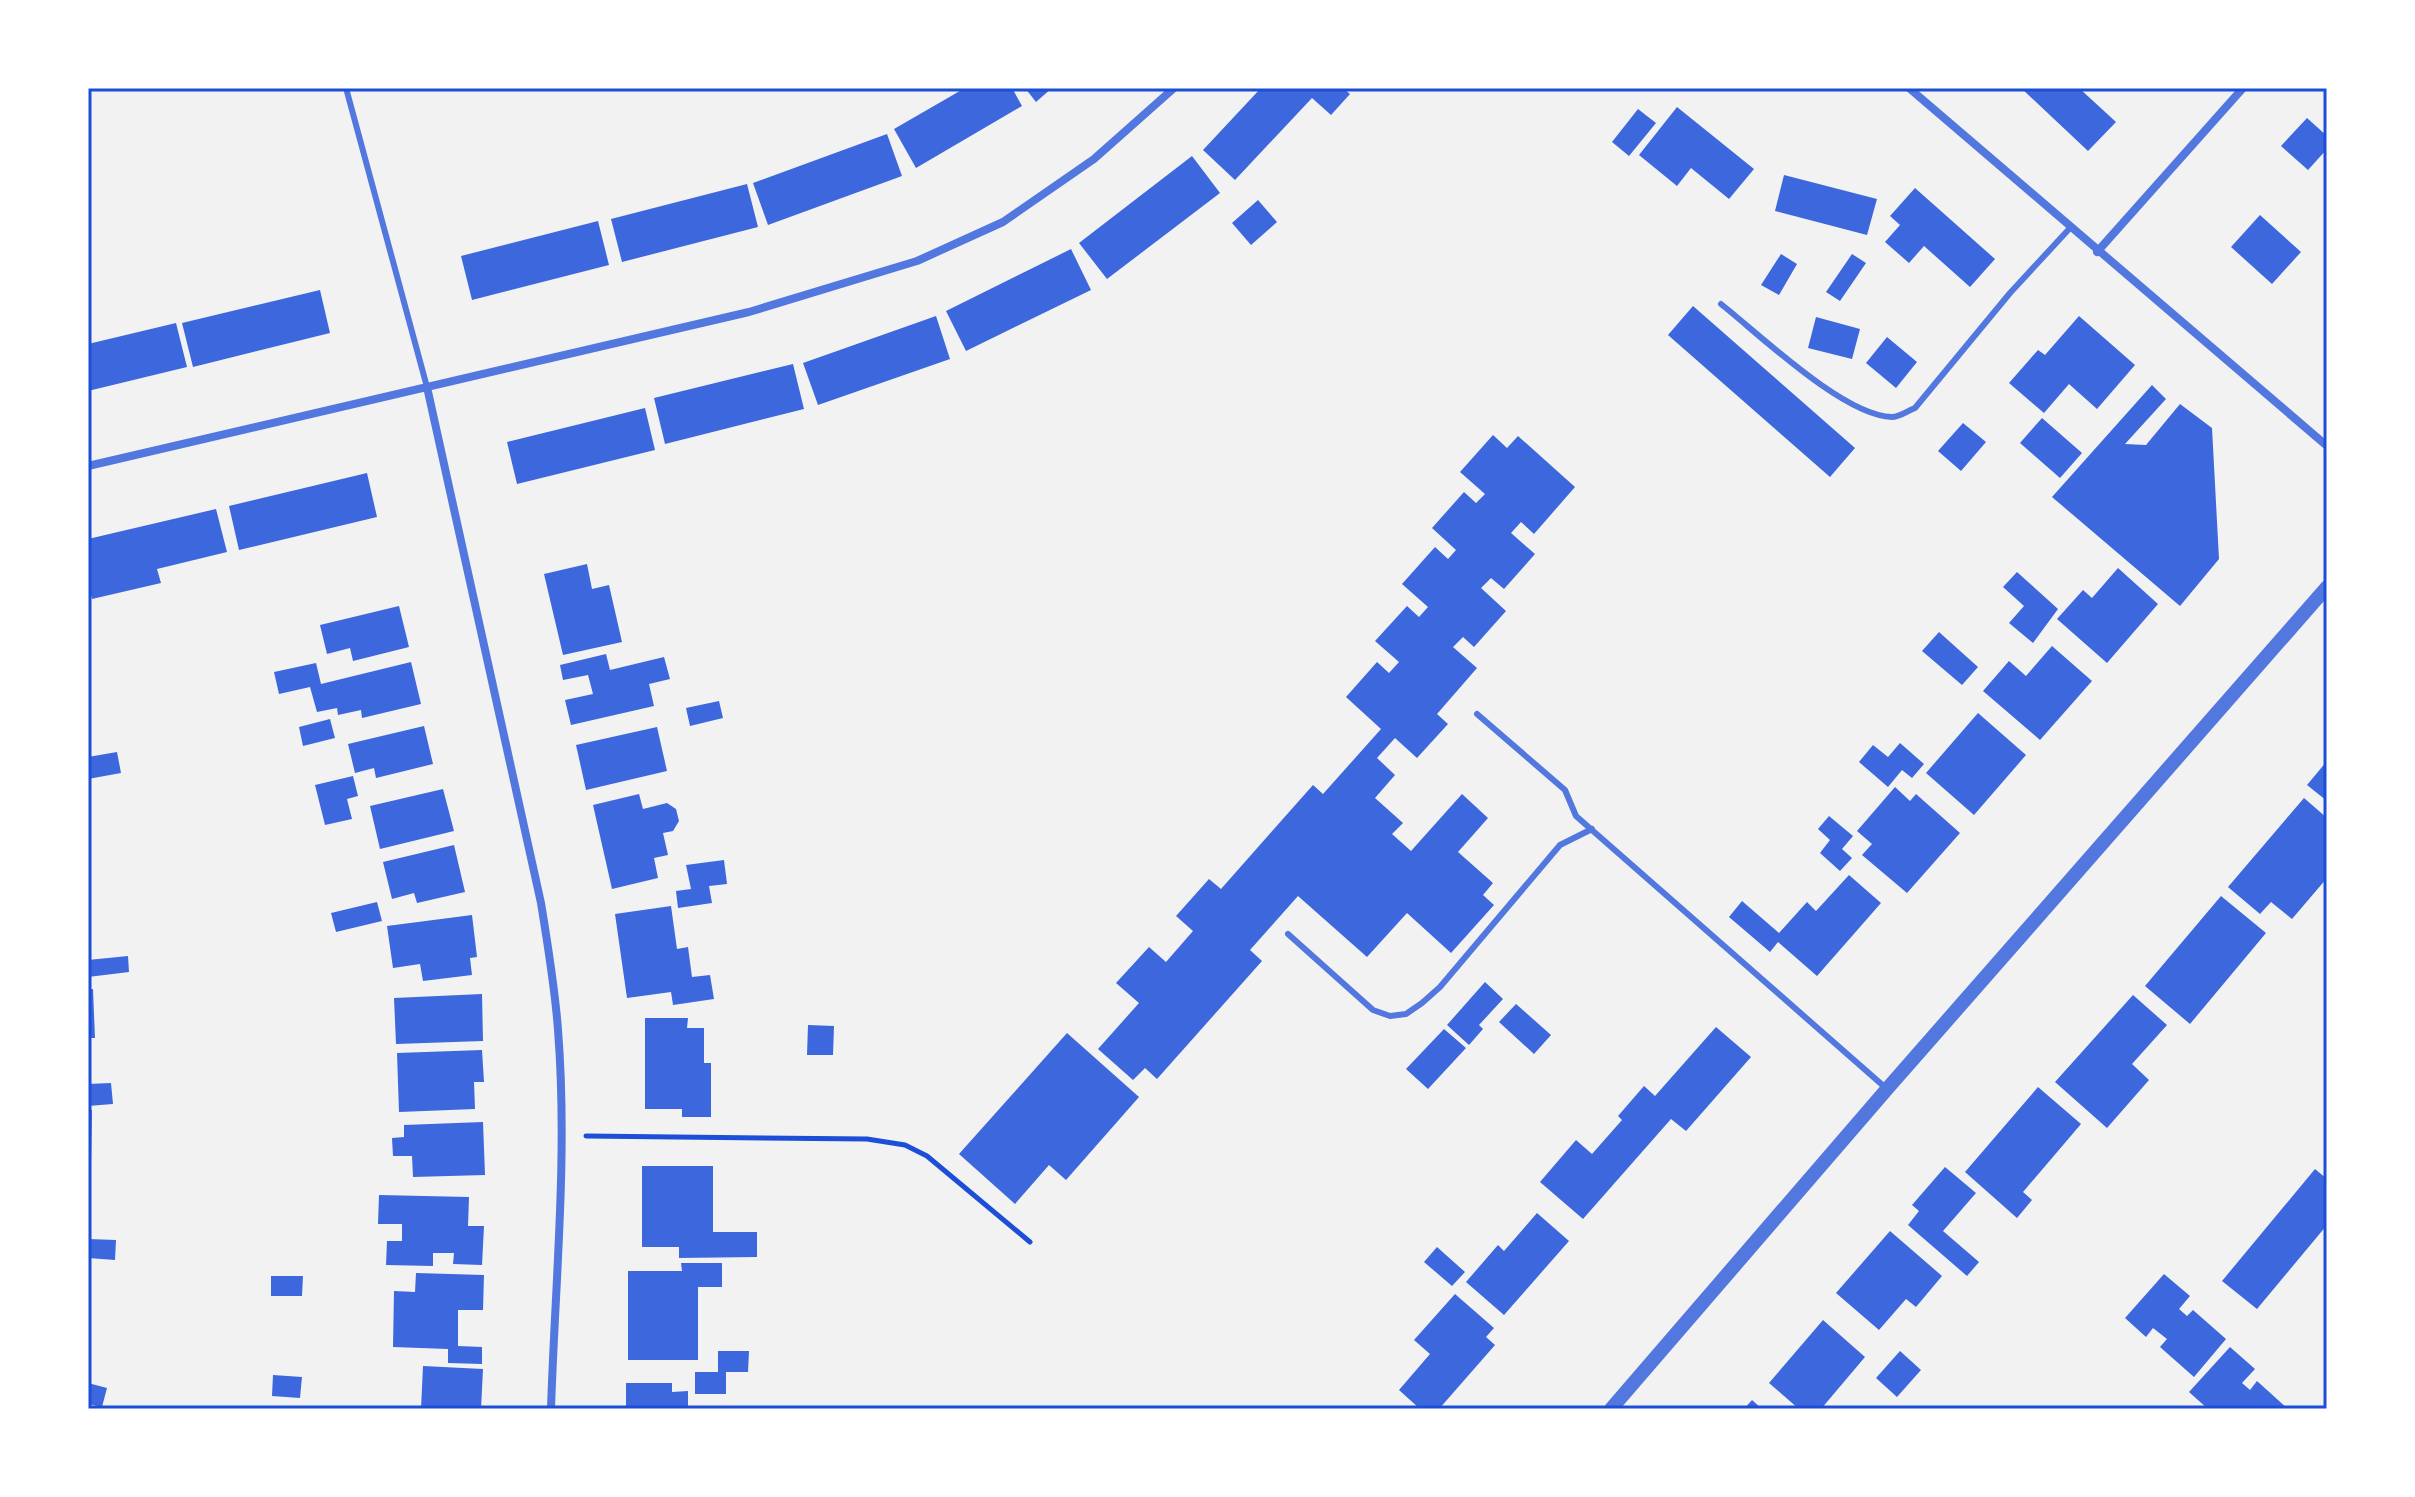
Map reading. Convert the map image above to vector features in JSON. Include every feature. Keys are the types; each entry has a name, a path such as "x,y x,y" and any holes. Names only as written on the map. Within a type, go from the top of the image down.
{"street":[{"path":"88,466 749,312 917,261 1003,222 1094,159 1174,88"},
{"path":"1909,88 2327,446"},
{"path":"2097,252 2243,88"},
{"path":"427,387 541,903 553,974 559,1033 561,1135 551,1409"},
{"path":"1611,1409 2327,587"}],"lane":[{"path":"346,88 427,387"},
{"path":"1721,304 1818,383 1853,407 1876,415 1896,417 1915,408 2010,293 2070,228"},
{"path":"1477,714 1565,790 1576,816 1887,1089"},
{"path":"1288,934 1373,1010 1390,1016 1406,1014 1440,987 1560,845 1592,829"}],"path":[{"path":"561,1135 867,1139 905,1145 927,1156 1030,1242"}],"building":[{"path":"965,88 1012,88 1022,106 916,168 894,129"},
{"path":"1025,88 1052,88 1036,102"},
{"path":"1261,88 1343,88 1350,94 1331,115 1312,98 1235,180 1203,150"},
{"path":"2021,88 2079,88 2116,122 2088,151"},
{"path":"1677,107 1754,169 1729,199 1691,168 1677,186 1639,155"},
{"path":"1638,109 1656,123 1629,156 1612,142"},
{"path":"2307,118 2327,136 2327,149 2308,170 2281,146"},
{"path":"887,134 902,176 768,225 753,183"},
{"path":"1192,156 1220,193 1107,279 1079,243"},
{"path":"1784,175 1877,199 1867,235 1775,211"},
{"path":"747,184 758,227 622,262 611,219"},
{"path":"1915,188 1995,259 1970,287 1924,246 1909,263 1885,242 1900,225 1890,216"},
{"path":"1258,200 1277,222 1251,245 1232,223"},
{"path":"2260,215 2301,252 2272,284 2231,247"},
{"path":"598,221 609,265 472,300 461,256"},
{"path":"1071,249 1091,290 966,351 946,311"},
{"path":"1781,254 1797,264 1779,295 1761,285"},
{"path":"1852,254 1866,263 1840,301 1826,292"},
{"path":"320,290 330,333 193,367 182,323"},
{"path":"1693,306 1855,448 1830,477 1668,335"},
{"path":"936,316 950,359 818,405 803,363"},
{"path":"2079,316 2135,365 2097,409 2069,384 2044,413 2009,383 2038,350 2045,355"},
{"path":"1816,317 1860,329 1852,359 1808,348"},
{"path":"176,323 187,367 88,391 88,344"},
{"path":"1887,337 1917,362 1896,388 1866,363"},
{"path":"793,364 804,409 665,444 654,398"},
{"path":"2152,385 2166,399 2125,444 2146,445 2180,404 2212,428 2219,559 2180,606 2052,497"},
{"path":"645,408 655,450 517,484 507,442"},
{"path":"2042,418 2082,453 2060,478 2020,443"},
{"path":"1963,423 1986,442 1961,471 1938,451"},
{"path":"1493,435 1507,448 1518,436 1575,487 1534,534 1521,522 1511,533 1535,554 1504,589 1491,578 1481,588 1506,611 1474,647 1463,637 1453,647 1477,668 1437,714 1448,724 1417,758 1395,738 1377,758 1395,775 1375,798 1403,823 1392,834 1411,851 1462,794 1488,818 1458,852 1493,883 1483,895 1494,905 1451,953 1407,913 1367,957 1298,896 1250,950 1262,961 1157,1079 1145,1068 1133,1080 1098,1049 1139,1003 1116,983 1149,947 1166,962 1193,931 1176,916 1209,879 1221,889 1313,785 1323,794 1381,729 1346,697 1377,662 1389,673 1399,662 1375,641 1407,606 1419,617 1428,607 1402,584 1435,547 1448,559 1456,550 1432,528 1464,492 1476,503 1485,494 1460,472"},
{"path":"367,473 377,517 239,550 229,506"},
{"path":"216,509 227,552 157,569 161,583 92,599 88,583 88,539"},
{"path":"587,564 592,589 609,585 622,642 563,655 544,574"},
{"path":"2118,568 2158,604 2107,663 2057,619 2083,590 2092,598"},
{"path":"2017,572 2058,609 2033,643 2009,623 2024,606 2003,587"},
{"path":"399,606 409,647 353,661 350,648 327,654 320,625"},
{"path":"1939,632 1978,667 1962,685 1922,651"},
{"path":"2052,646 2092,681 2040,740 1983,691 2009,661 2026,676"},
{"path":"606,654 610,670 664,657 670,679 649,684 654,706 571,725 565,700 593,694 588,675 563,680 560,665"},
{"path":"411,662 421,704 362,718 361,710 338,715 337,708 317,712 310,687 279,694 274,672 316,663 321,684"},
{"path":"719,701 723,718 690,726 686,708"},
{"path":"1978,713 2026,755 1974,815 1926,773"},
{"path":"330,719 335,738 303,746 299,727"},
{"path":"424,726 433,764 376,778 374,768 355,773 348,744"},
{"path":"657,727 667,771 586,790 576,745"},
{"path":"1900,743 1924,764 1912,778 1902,770 1888,787 1859,762 1873,745 1888,757"},
{"path":"117,752 121,773 88,779 88,757"},
{"path":"2327,761 2327,801 2307,785"},
{"path":"353,776 358,796 347,799 352,819 325,825 315,785"},
{"path":"1895,787 1910,801 1916,794 1960,833 1907,893 1862,855 1872,844 1857,831"},
{"path":"443,789 454,831 380,849 370,806"},
{"path":"639,794 643,809 667,803 676,809 679,821 673,831 663,833 668,855 654,858 658,878 612,889 593,805"},
{"path":"2304,798 2327,818 2327,878 2292,919 2271,902 2260,914 2228,887"},
{"path":"1829,816 1853,836 1842,849 1852,858 1840,871 1820,853 1830,840 1818,829"},
{"path":"454,845 465,892 417,903 414,893 392,899 383,862"},
{"path":"724,860 727,884 709,886 712,903 678,908 676,891 691,889 686,865"},
{"path":"1849,875 1881,903 1817,976 1778,942 1770,952 1729,917 1742,901 1779,933 1807,902 1816,911"},
{"path":"2221,896 2266,933 2190,1024 2145,986"},
{"path":"377,902 382,921 336,932 331,913"},
{"path":"671,906 677,949 688,947 692,977 710,975 714,999 673,1005 671,992 627,998 615,914"},
{"path":"472,915 477,957 470,958 472,975 423,981 420,964 393,968 387,926"},
{"path":"128,956 129,972 88,977 88,960"},
{"path":"1485,982 1503,999 1479,1025 1483,1029 1469,1045 1447,1025"},
{"path":"88,989 93,989 95,1038 88,1038"},
{"path":"482,994 483,1041 396,1044 394,998"},
{"path":"2133,995 2167,1025 2132,1064 2149,1080 2107,1128 2055,1082"},
{"path":"1516,1004 1551,1035 1534,1054 1499,1022"},
{"path":"645,1018 688,1018 687,1028 704,1028 704,1063 711,1063 711,1117 682,1117 682,1109 645,1109"},
{"path":"808,1025 834,1026 833,1055 807,1055"},
{"path":"1716,1027 1751,1057 1686,1131 1671,1119 1583,1219 1540,1182 1576,1140 1592,1154 1622,1120 1618,1116 1644,1086 1655,1096"},
{"path":"1444,1029 1466,1048 1428,1089 1406,1069"},
{"path":"1067,1033 1139,1097 1066,1180 1049,1165 1015,1204 959,1154"},
{"path":"482,1050 484,1082 474,1082 475,1109 399,1112 397,1053"},
{"path":"111,1083 113,1104 88,1106 88,1084"},
{"path":"2038,1087 2081,1124 2023,1192 2032,1200 2017,1218 1965,1172"},
{"path":"88,1110 92,1110 91,1164 88,1164"},
{"path":"483,1122 485,1175 413,1177 412,1156 393,1156 392,1138 404,1137 404,1125"},
{"path":"642,1166 713,1166 713,1232 757,1232 757,1257 679,1258 679,1247 642,1247"},
{"path":"1945,1167 1976,1193 1943,1231 1979,1262 1967,1276 1908,1225 1919,1211 1912,1205"},
{"path":"2315,1169 2327,1179 2327,1225 2257,1309 2222,1281"},
{"path":"379,1195 469,1197 468,1226 484,1226 482,1265 453,1264 454,1253 433,1253 433,1266 386,1265 387,1241 402,1241 402,1224 378,1224"},
{"path":"1537,1213 1569,1241 1504,1315 1466,1282 1498,1245 1504,1251"},
{"path":"1890,1231 1942,1276 1916,1307 1906,1299 1879,1330 1836,1293"},
{"path":"88,1239 116,1240 115,1260 88,1258"},
{"path":"1437,1247 1465,1272 1452,1286 1424,1262"},
{"path":"681,1263 722,1263 722,1287 698,1287 698,1360 628,1360 628,1271 682,1271"},
{"path":"416,1273 484,1275 483,1310 458,1310 458,1346 482,1347 482,1364 448,1363 448,1349 393,1347 394,1291 415,1292"},
{"path":"2164,1274 2190,1296 2179,1309 2187,1316 2193,1310 2226,1339 2194,1377 2160,1347 2167,1339 2153,1328 2146,1337 2125,1318"},
{"path":"271,1276 303,1276 302,1296 271,1296"},
{"path":"1455,1294 1494,1328 1486,1337 1495,1345 1439,1409 1420,1409 1399,1390 1430,1354 1414,1340"},
{"path":"1823,1320 1865,1357 1821,1409 1799,1409 1769,1383"},
{"path":"2230,1347 2255,1369 2242,1383 2250,1390 2257,1381 2288,1409 2226,1409 2223,1406 2208,1409 2189,1392"},
{"path":"718,1351 749,1351 748,1372 726,1372 726,1394 695,1394 695,1372 718,1372"},
{"path":"1900,1351 1921,1370 1897,1397 1876,1378"},
{"path":"423,1366 483,1369 481,1409 421,1409"},
{"path":"273,1375 302,1377 300,1398 272,1396"},
{"path":"88,1383 107,1388 102,1407 88,1404"},
{"path":"626,1383 672,1383 672,1392 688,1391 688,1409 626,1409"},
{"path":"1752,1400 1762,1409 1744,1409"}]}
